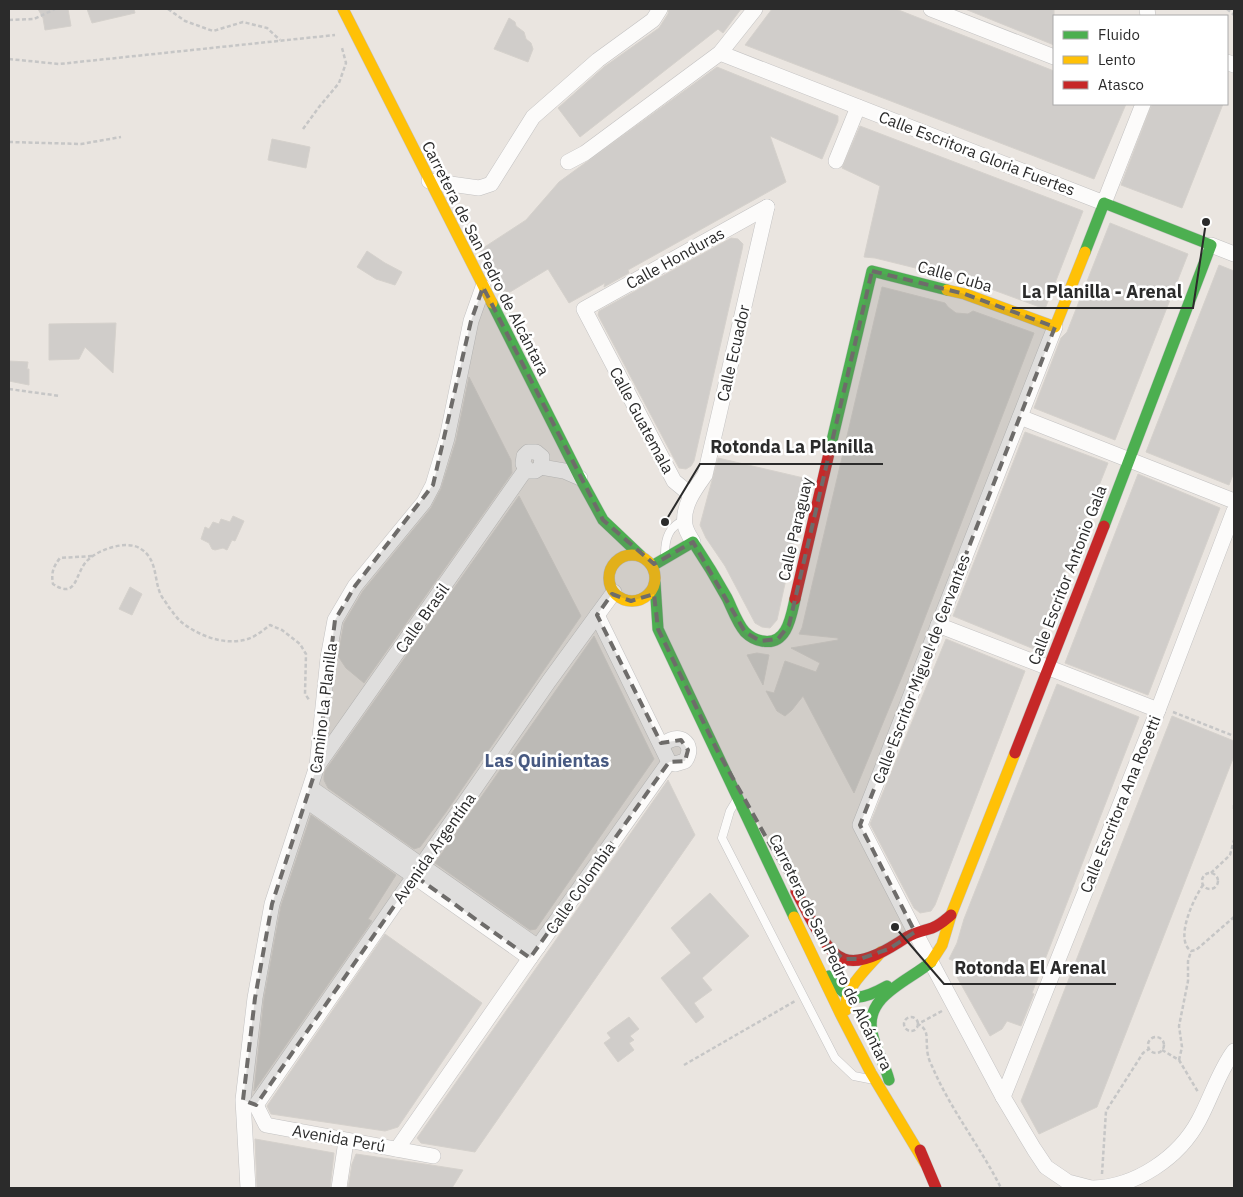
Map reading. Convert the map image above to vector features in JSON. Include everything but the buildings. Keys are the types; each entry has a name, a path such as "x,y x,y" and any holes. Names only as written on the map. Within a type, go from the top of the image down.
{"main road":[{"name":"Carretera de San Pedro de Alcántara","path":"343,9 482,287 602,520 606,539"},
{"name":"Calle Escritora Gloria Fuertes","path":"1104,203 1212,245"},
{"name":"Calle Escritor Miguel de Cervantes","path":"1055,327 1104,203"},
{"name":"Calle Escritor Antonio Gala","path":"897,984 931,961 946,937 951,915 1049,669 1212,245"},
{"name":"Calle Cuba","path":"872,271 964,294 1055,327"},
{"name":"Calle Paraguay","path":"693,542 713,572 745,632 752,638 769,642 785,634 789,625 872,271"},
{"name":"Carretera de San Pedro de Alcántara","path":"602,520 640,556"},
{"path":"652,566 693,542"},
{"path":"627,555 640,556 652,566 656,577 655,583 653,589 643,598 631,601 619,596 609,580 610,563 627,555"},
{"name":"Carretera de San Pedro de Alcántara","path":"655,583 658,629 717,750 833,999 873,1076 925,1163"},
{"name":"Carretera de San Pedro de Alcántara","path":"619,596 658,629"},
{"name":"Carretera de San Pedro de Alcántara","path":"717,750 769,845 889,1080 936,1188"},
{"path":"769,845 825,942 834,954 843,959 850,960 900,950 908,959 910,976 897,984 867,996 857,998 846,996 837,989 789,906"},
{"path":"873,1076 868,1058 848,1016 845,1006 846,996 864,970 881,954 915,932 936,927 951,915"},
{"path":"881,954 875,976 897,984"},
{"path":"889,1080 887,1069 871,1028 872,1014 877,1003 897,984"}],"street":[{"path":"429,180 479,188 491,184 533,117 598,60 652,20 660,9"},
{"path":"568,162 585,153 720,53 754,9"},
{"path":"930,9 1053,57"},
{"name":"Calle Escritora Gloria Fuertes","path":"720,53 1104,203"},
{"name":"Calle Escritor Miguel de Cervantes","path":"1104,203 1143,105"},
{"path":"836,162 858,107"},
{"name":"Calle Honduras","path":"584,310 767,208"},
{"name":"Calle Ecuador","path":"691,495 705,475 767,208"},
{"name":"Calle Escritora Gloria Fuertes","path":"1212,245 1234,254"},
{"name":"Camino La Planilla","path":"248,1188 254,998 272,904 318,766 328,658 335,620 355,586 419,510 433,486 447,438 471,321 482,287"},
{"name":"Calle Guatemala","path":"584,310 674,481 691,495"},
{"name":"Calle Escritor Miguel de Cervantes","path":"1055,327 860,825 915,932 1034,1149 1046,1167 1068,1182 1092,1188 1111,1187 1137,1178 1163,1161 1182,1144 1198,1122 1234,1051"},
{"path":"1020,417 1234,501"},
{"name":"Calle Brasil","path":"318,766 534,468 564,471 580,478"},
{"path":"691,495 684,520 693,542"},
{"name":"Calle Escritora Ana Rosetti","path":"1004,1097 1234,510"},
{"name":"Avenida Argentína","path":"250,1102 418,871 597,615 619,596"},
{"path":"597,615 669,762 674,764 685,761 688,747 681,740 677,738 670,740 662,746"},
{"path":"938,625 1049,669 1158,708"},
{"name":"Calle Colombia","path":"398,1149 669,762"},
{"path":"309,794 534,953"},
{"name":"Avenida Perú","path":"250,1102 266,1125 433,1156"},
{"path":"338,1188 346,1141"}],"lane":[{"path":"665,558 665,540 676,523 684,520"},
{"path":"738,797 730,811 722,838 836,1058 854,1076 873,1076"}],"path":[{"path":"9,20 34,19 55,9"},
{"path":"168,9 185,21 213,31 243,22 267,28 280,40"},
{"path":"1227,9 1234,15"},
{"path":"9,59 59,64 355,32"},
{"path":"303,129 339,82 346,63 340,44"},
{"path":"9,142 81,144 121,137"},
{"path":"9,389 60,396"},
{"path":"92,556 84,564 79,578 74,585 68,588 60,588 53,584 51,575 54,565 60,558 92,556 112,547 128,546 140,548 150,556 160,594 179,620 208,637 224,641 244,640 254,637 270,625 282,630 300,644 306,654 305,694 311,702 323,706"},
{"path":"1158,708 1234,736"},
{"path":"1234,805 1234,811"},
{"path":"1211,873 1217,878 1216,886 1209,889 1202,880 1204,876 1211,873 1230,855 1234,840"},
{"path":"1191,951 1185,942 1187,921 1192,905 1204,885"},
{"path":"1191,951 1196,950 1234,917"},
{"path":"1179,1060 1182,1047 1179,1026 1188,980 1188,961 1191,951"},
{"path":"684,1065 803,996"},
{"path":"954,1004 918,1024 915,1030 911,1031 905,1028 904,1024 908,1018 915,1018 918,1024 928,1034 927,1049 935,1072 946,1095 1001,1188"},
{"path":"1101,1188 1106,1111 1142,1054 1148,1048 1150,1041 1157,1038 1163,1042 1162,1050"},
{"path":"1148,1048 1155,1053 1162,1050"},
{"path":"1162,1050 1179,1060 1199,1095 1209,1099"}],"highlighted area":[{"path":"872,271 965,294 1055,327 860,825 915,932 889,949 860,959 843,959 825,942 717,750 658,629 654,594 631,601 612,594 597,615 661,743 681,740 688,750 685,761 669,762 530,958 415,876 256,1105 243,1100 255,998 272,904 317,766 335,620 355,586 433,485 471,321 483,287 603,520 654,564 693,542 745,632 760,641 778,639 789,625"}],"traffic: fast":[{"path":"1085,252 1104,203 1211,245 1104,526"},
{"path":"830,449 872,271 947,290"},
{"path":"492,303 603,520 641,556"},
{"path":"652,566 693,542 727,598 742,628 755,639 770,641 782,635 789,622 795,599"},
{"path":"655,583 658,629 794,917"},
{"path":"889,1080 875,1044 871,1019 881,999 931,962"},
{"path":"829,976 842,991 855,997 869,995 887,986"}],"traffic: slow":[{"path":"343,9 492,303"},
{"path":"947,290 965,294 1055,327 1085,252"},
{"path":"627,555 637,555 651,565 655,578 651,591 645,597 637,601 627,601 613,591 609,583 609,573 619,559 627,555"},
{"path":"931,962 942,945 951,915 1015,753"},
{"path":"794,917 871,1073 925,1163"},
{"path":"846,1010 846,1002 852,986 881,952"}],"traffic: jam":[{"path":"795,599 830,449"},
{"path":"1015,753 1104,526"},
{"path":"796,891 816,929 829,948 844,959 860,960 868,958 894,946 910,935 938,925 951,915"},
{"path":"920,1150 936,1188"}],"place":[{"name":"La Planilla - Arenal","path":"1206,222"},
{"name":"Rotonda La Planilla","path":"665,522"},
{"name":"Rotonda El Arenal","path":"895,927"}],"district":[{"name":"Las Quinientas","path":"547,761"}]}
